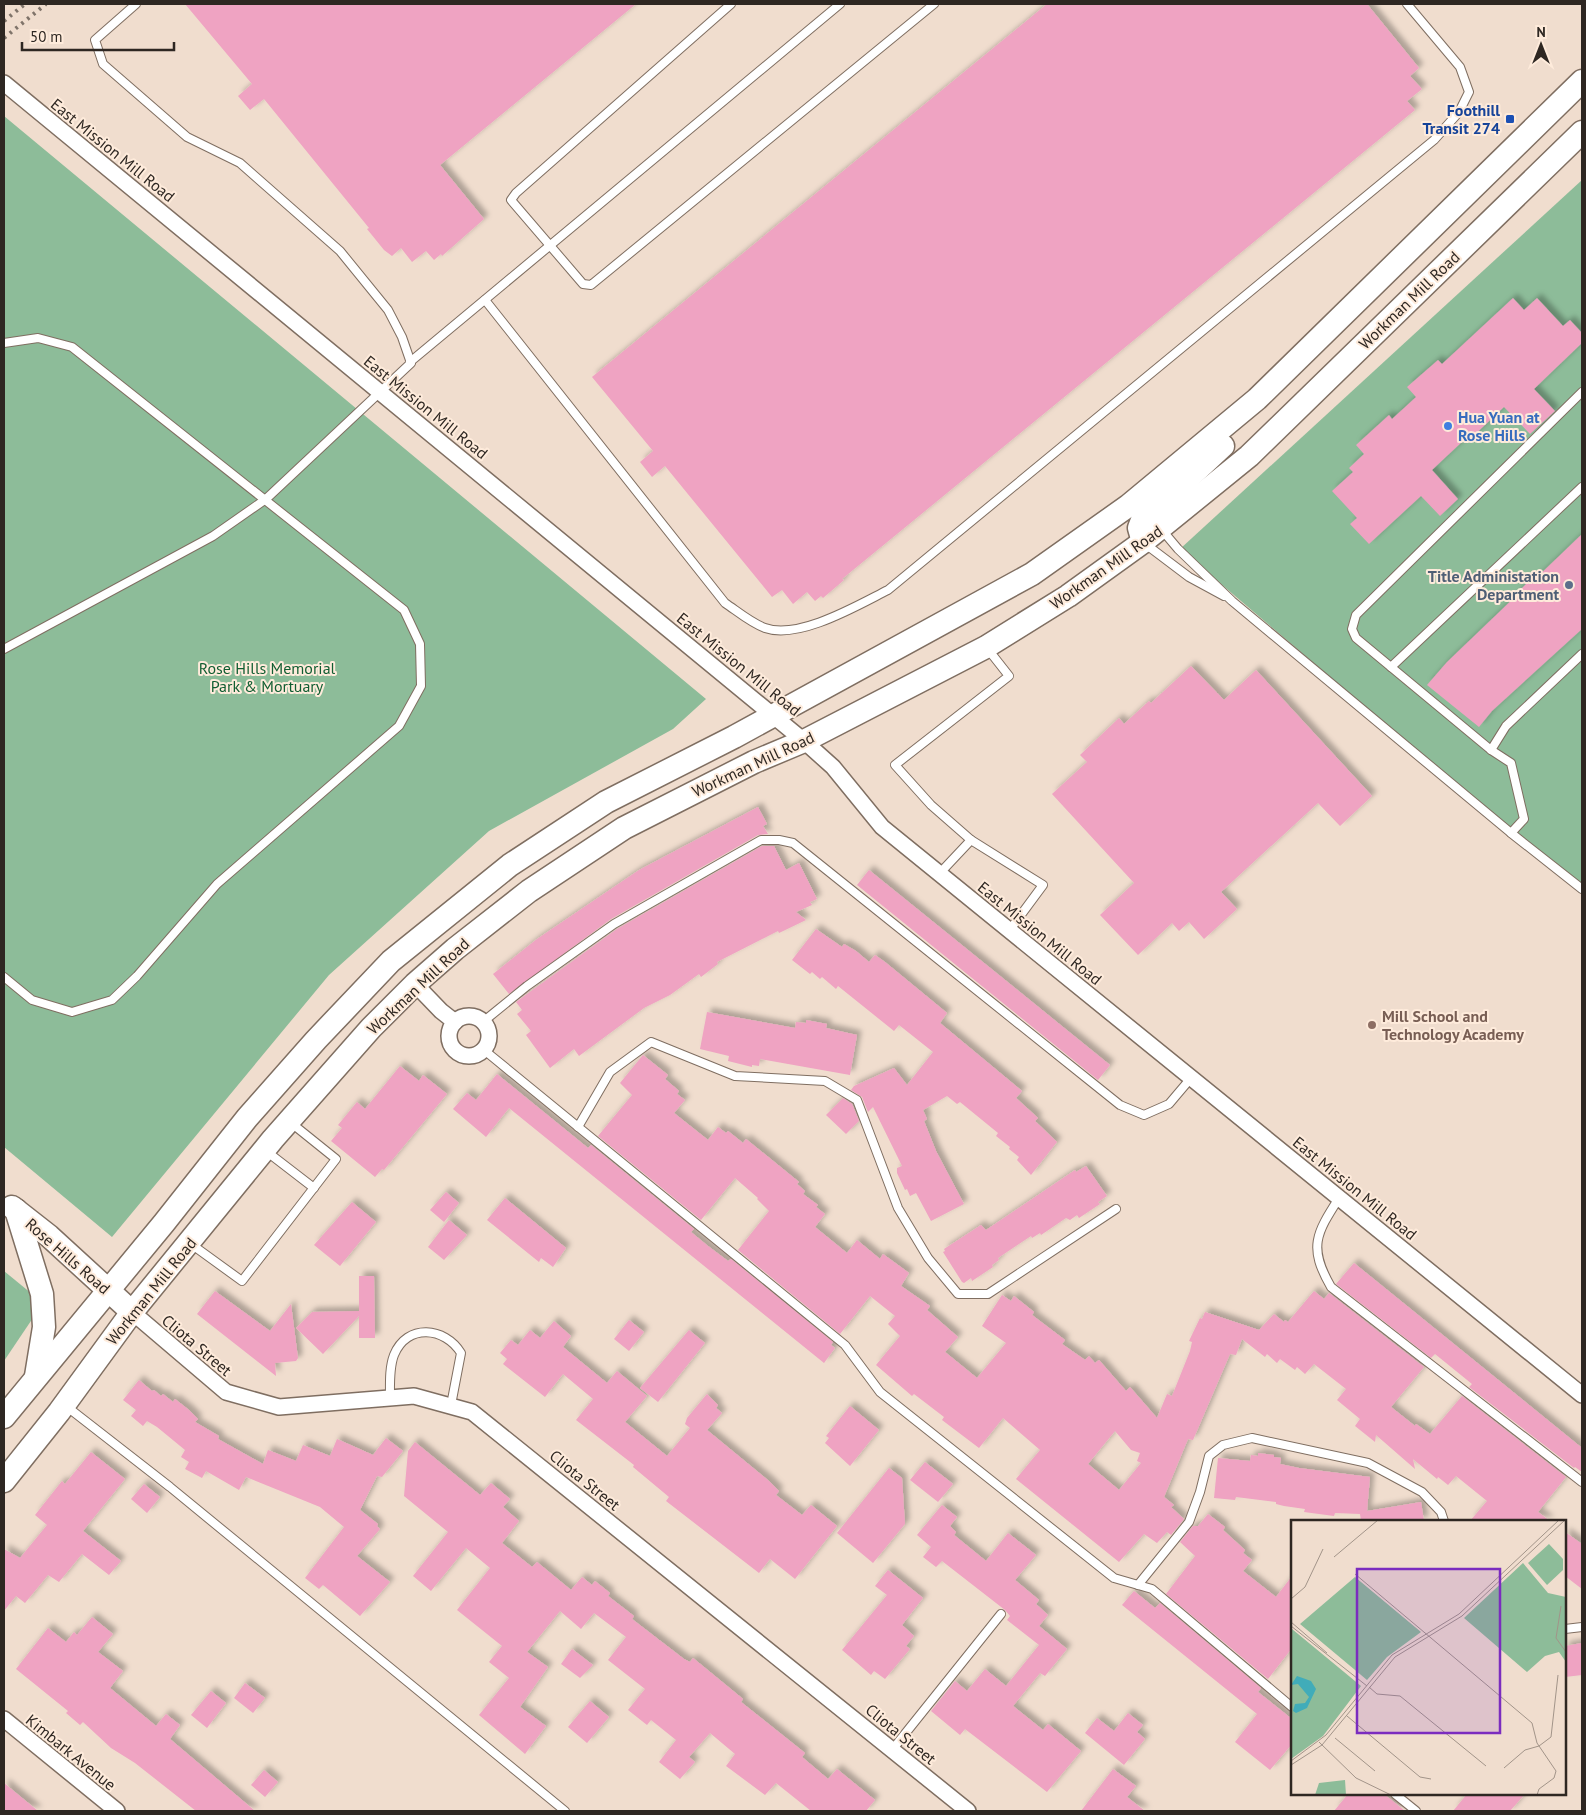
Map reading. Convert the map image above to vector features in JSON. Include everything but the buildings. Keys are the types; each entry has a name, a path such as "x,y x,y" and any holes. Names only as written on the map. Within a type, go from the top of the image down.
{"main road":[{"name":"Workman Mill Road","path":"4,1417 266,1096 316,1040 392,962 510,865 606,802 774,716 1032,574 1128,506 1257,399 1582,81"},
{"name":"Workman Mill Road","path":"4,1481 64,1405 132,1312 264,1150 340,1062 415,984 529,891 624,828 746,766 804,740 986,647 1068,596 1143,542 1249,456 1582,132"},
{"path":"1143,542 1139,528 1144,514 1180,486 1231,439 1245,421 1257,399"},
{"path":"288,1121 283,1105 291,1085 376,989 392,962"},
{"path":"10,1205 42,1294 44,1327 35,1378"},
{"name":"Rose Hills Road","path":"10,1205 48,1236 132,1312"}],"street":[{"name":"East Mission Mill Road","path":"4,83 804,740 833,767 882,827 1582,1395"},
{"path":"415,984 441,1011 455,1022"},
{"path":"469,1015 484,1021 490,1036 484,1050 470,1056 455,1050 449,1036 455,1022 469,1015"},
{"name":"Cliota Street","path":"132,1312 226,1392 279,1407 414,1396 472,1412 968,1811"},
{"name":"Kimbark Avenue","path":"4,1719 117,1811"}],"lane":[{"path":"136,4 95,40 103,64 187,137 240,164 340,251 388,310 402,337 410,362"},
{"path":"731,4 516,192 511,200 583,284 591,285 934,4"},
{"path":"4,649 212,536 266,499 410,362 840,4"},
{"path":"485,300 725,603 765,628 793,630 828,620 888,590 1434,140 1459,112 1469,92 1460,67 1408,4"},
{"path":"4,343 38,338 72,347 404,610 420,644 421,686 399,726 217,884 137,976 112,1000 72,1012 32,1000 4,977"},
{"path":"1511,833 1524,819 1511,763 1491,750 1356,638 1352,629 1356,614 1582,392"},
{"path":"1391,667 1582,487"},
{"path":"1161,528 1178,549 1232,601 1511,833 1582,889"},
{"path":"1143,542 1189,577 1232,601"},
{"path":"986,647 1008,676 895,765 931,805 971,840 1043,885 1009,931"},
{"path":"1491,750 1506,726 1582,654"},
{"path":"484,1021 527,986 614,924 761,840 779,840 793,843 1120,1105 1144,1115 1169,1104 1191,1078"},
{"path":"939,874 971,840"},
{"path":"578,1127 610,1072 651,1042 735,1076 825,1081 857,1100 898,1208 928,1258 958,1294 988,1294 1116,1210"},
{"path":"484,1050 845,1345 880,1392 1114,1578 1152,1589 1291,1706"},
{"path":"190,1243 242,1282 336,1160 288,1121"},
{"path":"264,1150 314,1188"},
{"path":"1339,1198 1319,1228 1317,1244 1320,1268 1331,1286 1582,1482"},
{"path":"390,1398 390,1370 394,1355 402,1341 416,1332 428,1332 441,1334 454,1342 461,1353 451,1406"},
{"path":"64,1405 200,1511 564,1811"},
{"path":"1138,1585 1189,1522 1200,1492 1208,1456 1223,1445 1252,1438 1368,1463 1422,1492 1441,1512 1444,1520"},
{"path":"892,1750 1002,1614"},
{"path":"1566,1629 1582,1627"},
{"path":"1396,1795 1416,1811"}],"green space":[{"name":"Rose Hills Memorial Park & Mortuary","path":"4,116 706,699 673,729 489,831 329,975 112,1237 4,1147"},
{"path":"1582,180 1582,892 1180,549"},
{"path":"4,1271 43,1303 4,1361"}],"railway":[{"path":"4,21 25,4"},
{"path":"4,38 46,4"}],"place":[{"name":"Foothill Transit 274","path":"1510,119"},
{"name":"Hua Yuan at Rose Hills","path":"1448,426"},
{"name":"Title Administation Department","path":"1569,585"},
{"name":"Mill School and Technology Academy","path":"1372,1025"}]}
